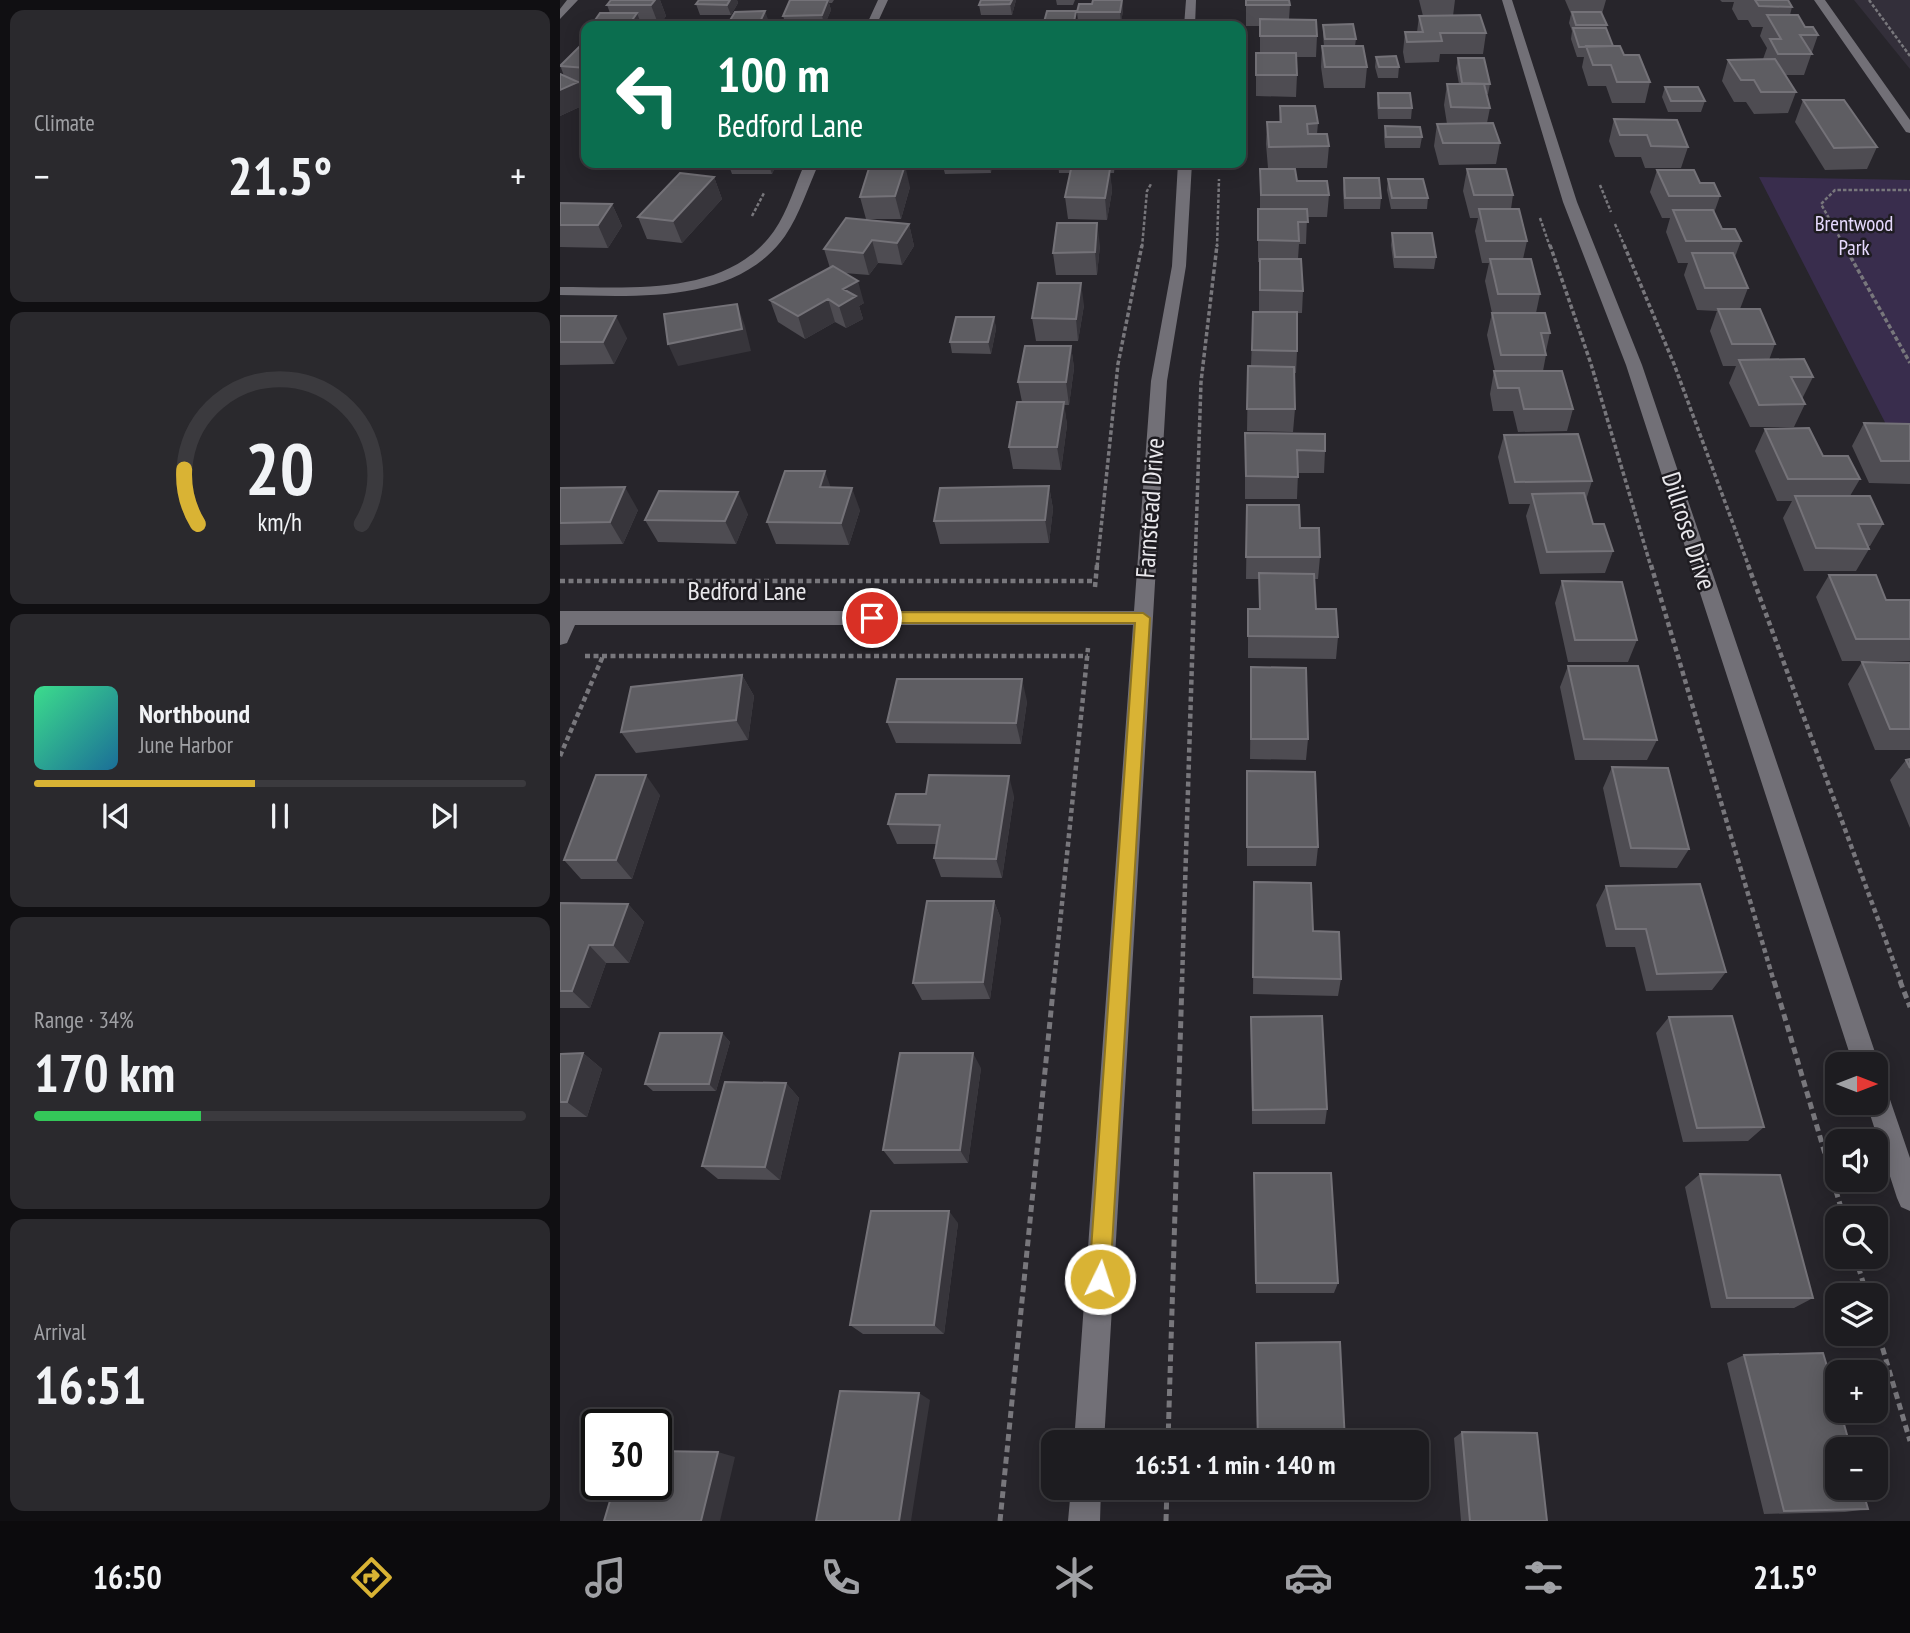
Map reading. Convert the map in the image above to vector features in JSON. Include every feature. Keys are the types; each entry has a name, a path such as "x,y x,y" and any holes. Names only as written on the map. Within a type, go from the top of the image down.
{"street":[{"path":"560,16 573,0"},
{"path":"873,21 883,0"},
{"path":"1190,21 1191,0"},
{"name":"Dillrose Drive","path":"1507,0 1570,202 1634,365 1862,1052"},
{"path":"1819,0 1910,129"},
{"path":"560,291 674,288 715,278 743,266 766,250 778,237 810,168"},
{"name":"Farnstead Drive","path":"1090,1430 1160,365 1179,266 1185,168"},
{"path":"560,638 565,618"},
{"name":"Bedford Lane","path":"565,618 1143,618"},
{"path":"1883,1115 1910,1198"},
{"path":"1084,1521 1085,1500"}],"path":[{"path":"1870,0 1910,56"},
{"path":"1597,177 1674,364 1910,1007"},
{"path":"1000,1521 1118,364 1140,265 1147,191 1155,178"},
{"path":"1168,1430 1201,382 1217,260 1219,179"},
{"path":"751,218 760,198 769,189"},
{"path":"1910,190 1835,190 1821,204 1910,363"},
{"path":"1538,213 1591,364 1840,1206"},
{"path":"560,582 1095,582"},
{"path":"582,656 1088,656"},
{"path":"560,756 603,656"},
{"path":"1882,1346 1910,1441"},
{"path":"1166,1521 1167,1500"}],"shaded area":[{"path":"1854,0 1910,0 1910,69"}],"green space":[{"name":"Brentwood Park","path":"1759,177 1910,180 1910,471"}],"building":[{"path":"611,0 655,0 651,5 607,5"},
{"path":"699,0 730,0 727,5 696,4"},
{"path":"790,0 828,0 822,15 783,16"},
{"path":"981,0 1012,0 1010,4 979,5"},
{"path":"1093,0 1122,0 1120,12 1077,12 1079,4 1092,4"},
{"path":"1246,0 1289,0 1290,5 1246,5"},
{"path":"1755,0 1788,0 1792,7 1759,6"},
{"path":"765,11 760,21 730,21 735,12"},
{"path":"1047,11 1076,11 1074,21 1044,21"},
{"path":"1572,12 1601,12 1607,25 1576,25"},
{"path":"600,13 637,13 631,21 594,21"},
{"path":"1480,15 1486,33 1440,33 1442,41 1407,42 1405,32 1423,32 1419,16"},
{"path":"1767,15 1798,15 1805,27 1813,27 1818,35 1800,35 1812,54 1778,54 1770,39 1781,39"},
{"path":"1260,19 1316,20 1317,36 1260,36"},
{"path":"1353,24 1356,39 1325,39 1323,25"},
{"path":"1573,28 1606,28 1613,46 1579,47"},
{"path":"581,45 581,68 560,66"},
{"path":"1322,46 1363,46 1367,67 1325,67"},
{"path":"1586,46 1620,46 1624,55 1639,55 1650,82 1617,82 1611,65 1593,65"},
{"path":"1256,53 1296,53 1297,75 1256,75"},
{"path":"1396,56 1399,67 1379,67 1376,57"},
{"path":"1458,58 1484,58 1490,84 1462,83"},
{"path":"1775,59 1796,92 1761,92 1754,80 1741,80 1728,60"},
{"path":"560,74 578,82 560,90"},
{"path":"1447,84 1484,84 1490,108 1451,107"},
{"path":"1665,87 1698,87 1705,101 1671,101"},
{"path":"1378,93 1410,93 1412,108 1379,108"},
{"path":"1803,100 1844,100 1877,147 1834,148"},
{"path":"1280,106 1315,106 1318,123 1307,124 1308,134 1327,134 1329,146 1269,147 1267,122 1281,122"},
{"path":"1614,119 1677,120 1688,147 1651,146 1647,135 1620,135"},
{"path":"1493,123 1500,143 1443,143 1437,124"},
{"path":"1385,126 1420,127 1422,137 1386,137"},
{"path":"869,168 904,168 895,196 860,197"},
{"path":"1071,169 1110,169 1105,198 1065,197"},
{"path":"1260,169 1295,169 1297,181 1327,181 1329,195 1261,195"},
{"path":"1467,169 1506,169 1513,195 1474,195"},
{"path":"1657,170 1694,170 1700,183 1714,183 1720,196 1669,196"},
{"path":"680,173 714,177 673,221 638,217"},
{"path":"1344,178 1379,178 1381,198 1345,198"},
{"path":"1388,179 1423,179 1428,198 1392,198"},
{"path":"560,203 612,204 598,225 560,225"},
{"path":"1258,209 1307,209 1308,222 1298,222 1299,241 1258,240"},
{"path":"1479,209 1519,209 1527,241 1486,241"},
{"path":"1673,210 1713,210 1722,229 1735,229 1741,241 1686,241"},
{"path":"846,218 909,224 897,243 872,240 863,253 824,249"},
{"path":"1057,223 1097,223 1095,252 1053,253"},
{"path":"1392,233 1432,233 1436,257 1395,257"},
{"path":"1692,253 1733,253 1748,288 1705,288"},
{"path":"1260,259 1301,259 1303,291 1260,290"},
{"path":"1490,259 1531,259 1540,294 1498,294"},
{"path":"833,266 858,281 843,289 856,296 839,306 828,299 798,316 770,300"},
{"path":"1038,283 1081,283 1076,319 1032,318"},
{"path":"737,304 742,329 668,344 664,314"},
{"path":"1718,309 1760,309 1775,344 1732,344"},
{"path":"1253,312 1297,312 1297,351 1252,350"},
{"path":"1492,313 1545,313 1550,333 1541,333 1546,355 1501,355"},
{"path":"560,316 616,316 603,342 560,342"},
{"path":"956,317 994,317 988,342 950,342"},
{"path":"1025,346 1071,346 1066,382 1018,382"},
{"path":"1804,359 1813,377 1791,377 1805,404 1759,405 1739,360"},
{"path":"1248,366 1294,367 1295,409 1247,409"},
{"path":"1494,371 1562,371 1573,409 1524,409 1519,388 1498,388"},
{"path":"1017,402 1064,402 1057,447 1009,447"},
{"path":"1864,423 1910,424 1910,461 1881,461"},
{"path":"1809,428 1823,456 1848,456 1860,479 1788,479 1765,429"},
{"path":"1245,433 1325,434 1325,451 1297,450 1298,477 1246,476"},
{"path":"1578,434 1592,481 1515,482 1504,435"},
{"path":"785,471 825,471 820,487 852,488 841,523 767,522"},
{"path":"1049,486 1045,520 934,521 940,488"},
{"path":"625,487 610,522 560,523 560,488"},
{"path":"659,491 738,492 725,521 645,520"},
{"path":"1584,493 1593,524 1604,524 1613,551 1547,552 1532,494"},
{"path":"1795,496 1870,496 1883,524 1858,524 1869,549 1816,548"},
{"path":"1247,505 1299,505 1300,528 1319,528 1320,557 1246,557"},
{"path":"1259,573 1314,574 1316,609 1336,609 1338,637 1248,636 1248,609 1260,609"},
{"path":"1829,575 1876,575 1886,600 1910,600 1910,639 1856,639"},
{"path":"1562,581 1622,582 1637,640 1575,640"},
{"path":"1862,662 1910,663 1910,729 1890,729"},
{"path":"1568,666 1638,666 1657,740 1584,739"},
{"path":"1251,667 1306,668 1308,739 1251,739"},
{"path":"742,675 736,720 621,732 631,687"},
{"path":"897,679 1022,679 1016,723 887,722"},
{"path":"1612,767 1668,768 1689,849 1631,848"},
{"path":"1247,771 1315,772 1318,847 1247,847"},
{"path":"596,775 646,775 616,860 564,860"},
{"path":"929,775 1009,776 996,859 934,858 940,825 888,824 896,794 926,794"},
{"path":"1254,882 1311,883 1313,931 1339,932 1341,979 1253,977"},
{"path":"1700,884 1726,972 1657,974 1646,929 1616,929 1606,886"},
{"path":"927,901 994,901 983,982 913,983"},
{"path":"560,903 628,904 613,945 589,945 572,991 560,991"},
{"path":"1322,1016 1327,1109 1253,1110 1251,1017"},
{"path":"1732,1016 1764,1127 1697,1128 1669,1017"},
{"path":"660,1033 722,1033 709,1084 645,1084"},
{"path":"583,1053 567,1102 560,1102 560,1054"},
{"path":"900,1053 973,1053 960,1150 883,1150"},
{"path":"725,1082 786,1083 765,1167 702,1166"},
{"path":"1254,1173 1331,1173 1338,1283 1256,1283"},
{"path":"1700,1174 1780,1175 1813,1298 1727,1298"},
{"path":"871,1211 949,1211 934,1325 850,1325"},
{"path":"1340,1342 1344,1430 1258,1430 1256,1343"},
{"path":"1823,1353 1825,1423 1844,1423 1848,1437 1825,1437 1825,1500 1865,1500 1868,1509 1784,1511 1744,1355"},
{"path":"840,1391 919,1393 899,1521 816,1521"},
{"path":"1462,1432 1537,1433 1547,1521 1470,1521"},
{"path":"672,1451 718,1452 701,1521 604,1521 610,1500 672,1500"}],"route":[{"path":"872,618 1143,618 1100,1279"}]}
